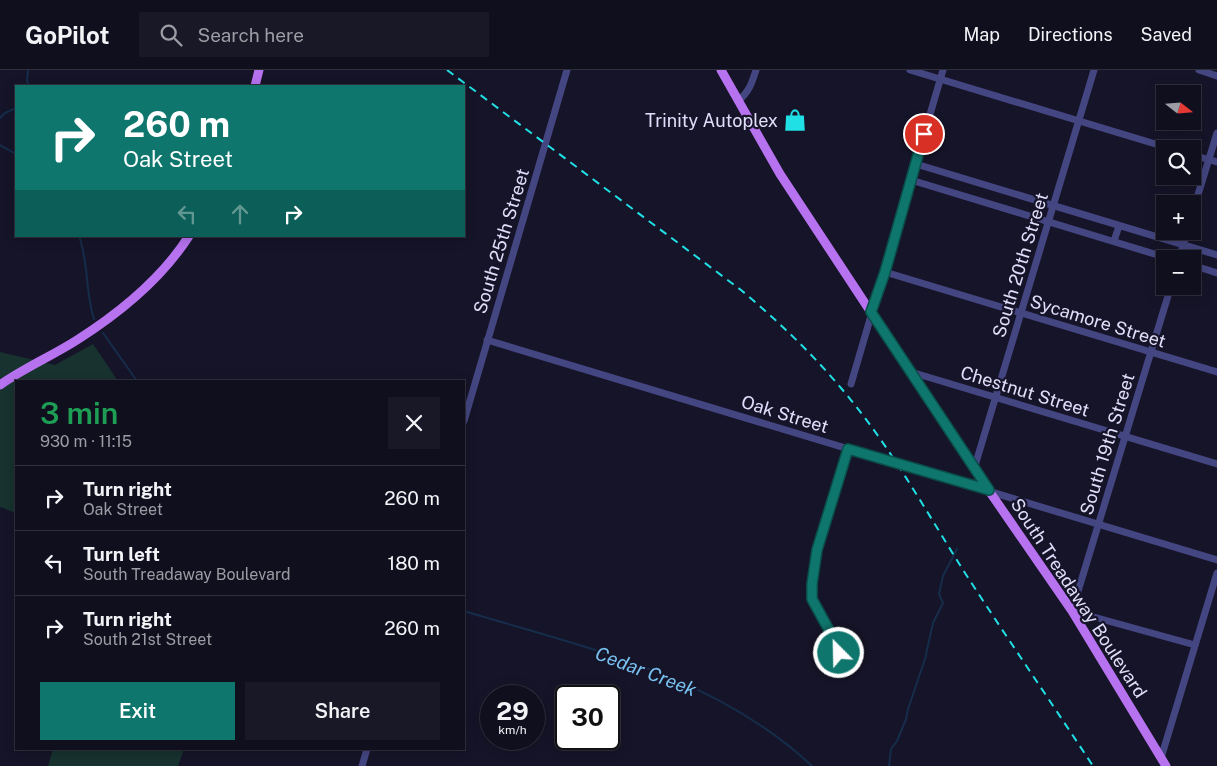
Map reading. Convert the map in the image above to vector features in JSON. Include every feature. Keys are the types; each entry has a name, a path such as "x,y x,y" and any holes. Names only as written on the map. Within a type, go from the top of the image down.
{"main road":[{"path":"255,85 259,70"},
{"name":"South Treadaway Boulevard","path":"720,70 780,175 912,372 974,469 1072,611 1164,762"},
{"path":"0,384 76,341 100,324 140,291 165,267 188,239"}],"street":[{"name":"South 25th Street","path":"465,418 567,70"},
{"path":"738,101 750,88 756,70"},
{"path":"910,70 1156,144"},
{"path":"851,384 943,70"},
{"name":"South 20th Street","path":"974,469 1094,70"},
{"path":"1199,70 1217,76"},
{"path":"1198,195 1217,133"},
{"path":"1201,158 1217,162"},
{"path":"916,164 1217,256"},
{"path":"911,180 1156,254"},
{"path":"1114,241 1119,226"},
{"path":"1182,250 1184,240"},
{"path":"1201,268 1217,273"},
{"name":"Sycamore Street","path":"885,272 1217,372"},
{"name":"South 19th Street","path":"1072,611 1168,295"},
{"name":"Oak Street","path":"488,340 1217,560"},
{"name":"Chestnut Street","path":"912,372 1217,464"},
{"path":"833,672 839,653 835,641 812,599 812,584 817,550 848,449"},
{"path":"1164,762 1195,645 1217,573"},
{"path":"1072,611 1195,645"},
{"path":"362,766 367,750"}],"green space":[{"path":"93,344 117,380 15,380 15,513 0,507 0,352 55,365"},
{"path":"53,750 184,750 178,766 48,766"}],"waterway":[{"name":"Cedar Creek","path":"28,70 29,85"},
{"name":"Cedar Creek","path":"0,118 5,113 15,108"},
{"name":"Cedar Creek","path":"0,145 15,153"},
{"name":"Cedar Creek","path":"79,237 94,319"},
{"name":"Cedar Creek","path":"103,333 136,380"},
{"path":"889,766 891,749 897,741 906,719 925,659 933,623 943,603 939,594 943,576 957,549"},
{"name":"Cedar Creek","path":"465,611 602,652 647,668 691,687 734,709 774,735 812,766"}],"railway":[{"path":"447,70 741,290 809,352 846,394 879,437 965,573 1093,766"}],"place":[{"name":"Trinity Autoplex","path":"795,120"}],"route":[{"path":"839,653 835,641 812,599 812,584 817,550 848,449 989,490 871,312 885,272 924,134"}]}
